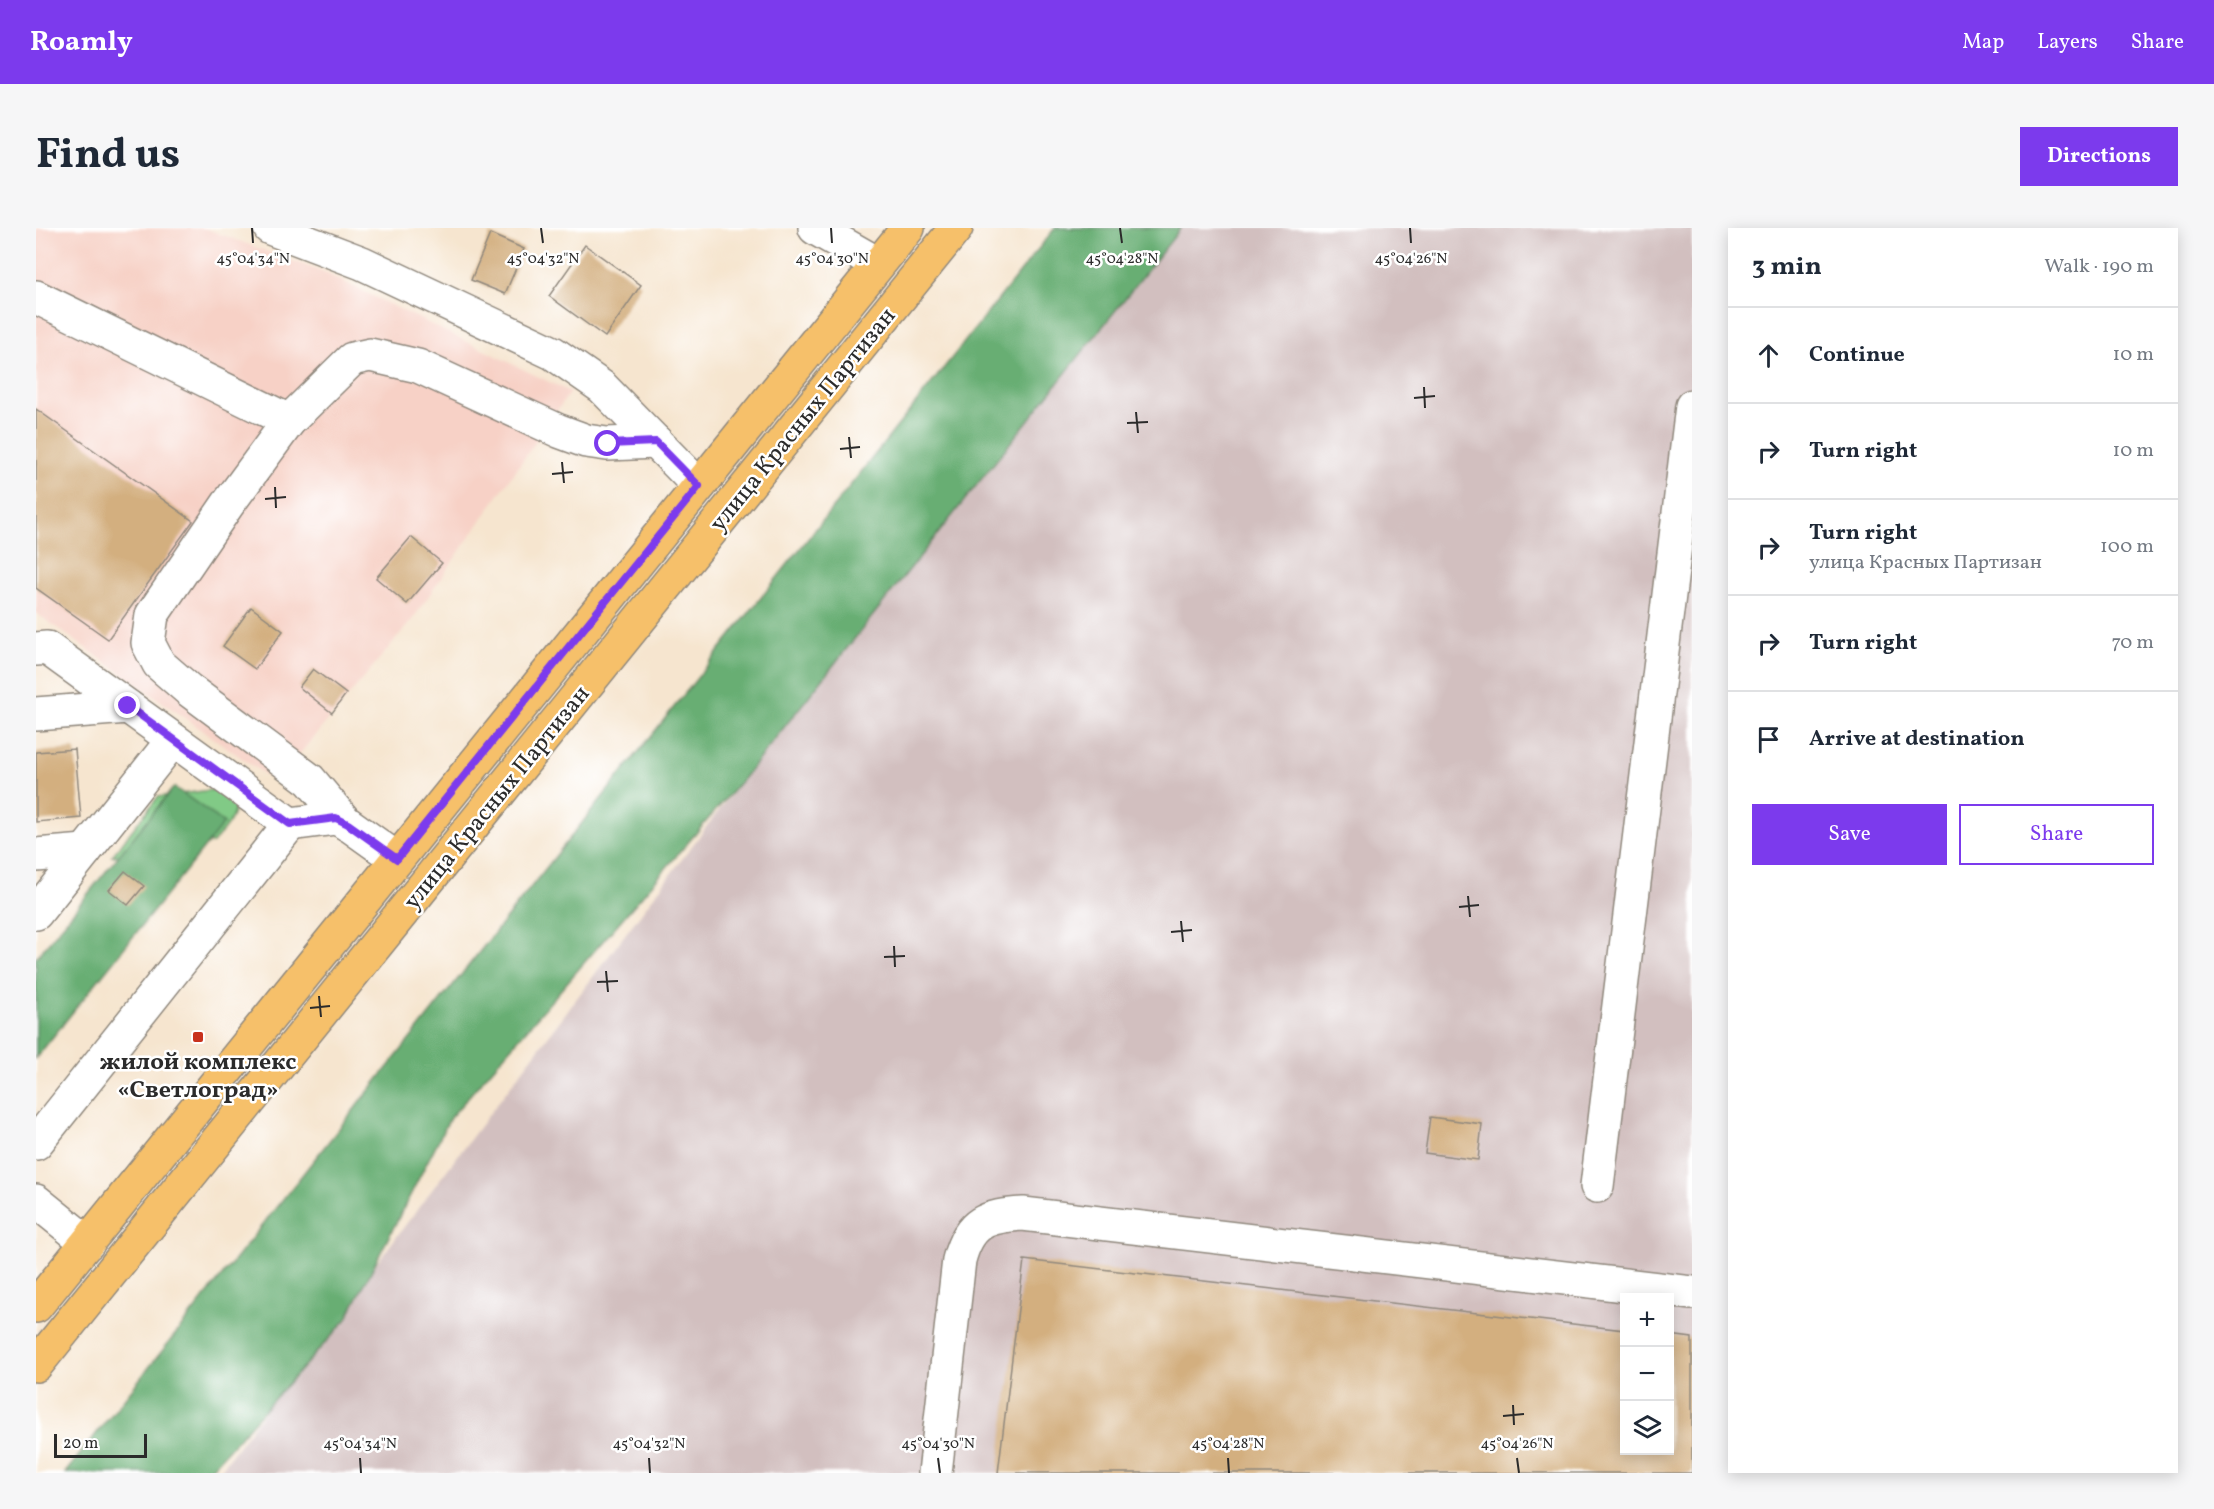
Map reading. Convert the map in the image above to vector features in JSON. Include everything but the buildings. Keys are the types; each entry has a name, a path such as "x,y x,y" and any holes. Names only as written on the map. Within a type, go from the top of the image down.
{"main road":[{"name":"улица Красных Партизан","path":"36,1306 908,228"},
{"name":"улица Красных Партизан","path":"36,1365 956,228"}],"lane":[{"path":"270,228 362,263 553,353 602,387 699,486"},
{"path":"815,228 878,264"},
{"path":"36,297 289,421"},
{"path":"347,824 310,780 189,690 159,664 148,643 152,615 228,504 289,421 352,359 370,355 418,366 559,431 586,441 608,444 656,442"},
{"path":"1597,1186 1692,406"},
{"path":"40,646 128,706 290,824 336,818 397,859"},
{"path":"36,714 128,706"},
{"path":"36,913 173,740"},
{"path":"36,1143 290,824"},
{"path":"36,855 85,851"},
{"path":"36,1201 87,1243"},
{"path":"934,1473 959,1260 964,1242 977,1224 999,1215 1023,1214 1692,1293"}],"shaded area":[{"path":"36,228 204,228 325,273 570,392 412,620 276,782 36,613"},
{"path":"1159,228 1692,228 1692,1473 218,1473"}],"green space":[{"path":"1055,228 1181,228 743,779 450,1118 346,1320 207,1473 65,1473"},
{"path":"174,787 224,823 36,1058 36,958"},
{"path":"218,789 235,804 231,820 213,843 112,856 158,797"}],"place":[{"name":"жилой комплекс «Светлоград»","path":"198,1037"}],"route":[{"path":"128,706 290,824 322,818 336,818 397,859 699,486 656,442 608,444"}]}
